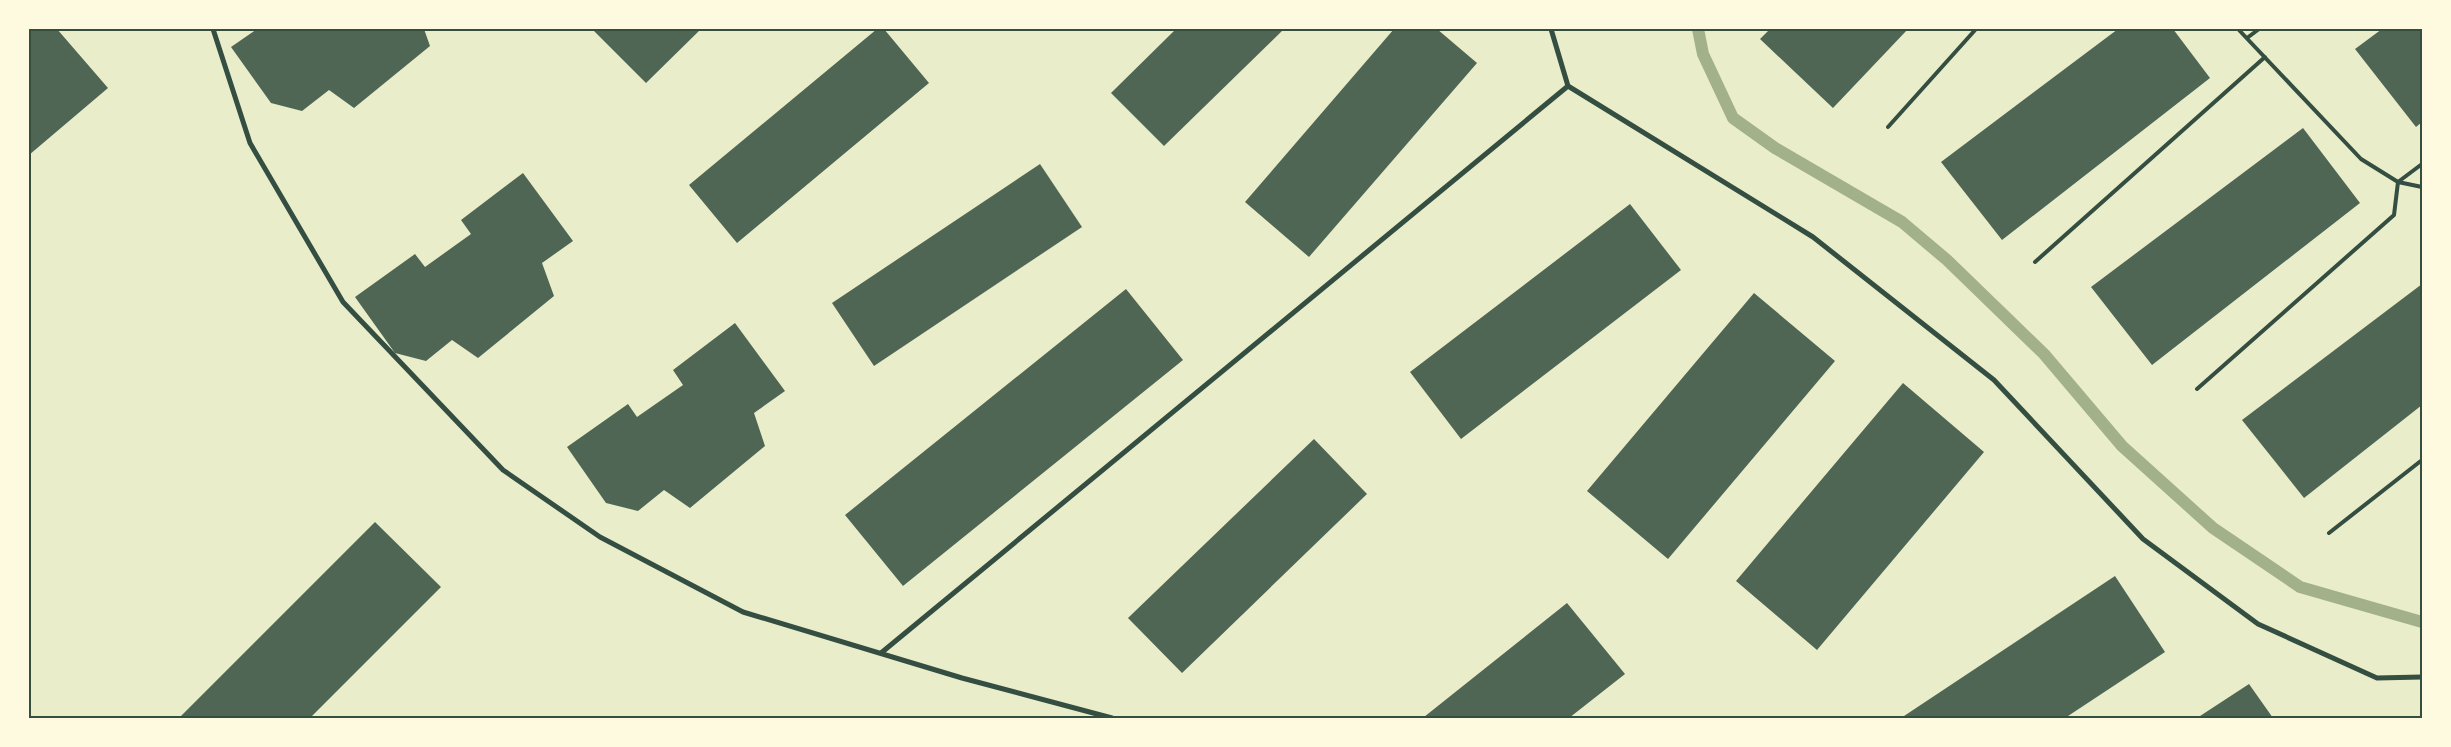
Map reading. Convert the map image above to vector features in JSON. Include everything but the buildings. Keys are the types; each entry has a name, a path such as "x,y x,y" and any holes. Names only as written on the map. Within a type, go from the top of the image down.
{"street":[{"path":"213,29 250,143 343,302 503,470 600,537 743,612 881,654 1112,718"},
{"path":"1551,29 1568,86 1821,243 1994,380 2144,538 2258,624 2377,678 2422,677"},
{"path":"881,654 1568,86"}],"lane":[{"path":"1888,127 1976,29"},
{"path":"2238,29 2361,159 2398,182 2422,187"},
{"path":"2247,38 2259,29"},
{"path":"2035,262 2266,57"},
{"path":"2197,389 2394,215 2398,182 2422,164"},
{"path":"2329,533 2422,460"}],"waterway":[{"path":"1698,29 1703,54 1733,118 1775,148 1902,222 1947,260 2044,354 2122,446 2213,528 2300,587 2422,622"}]}
